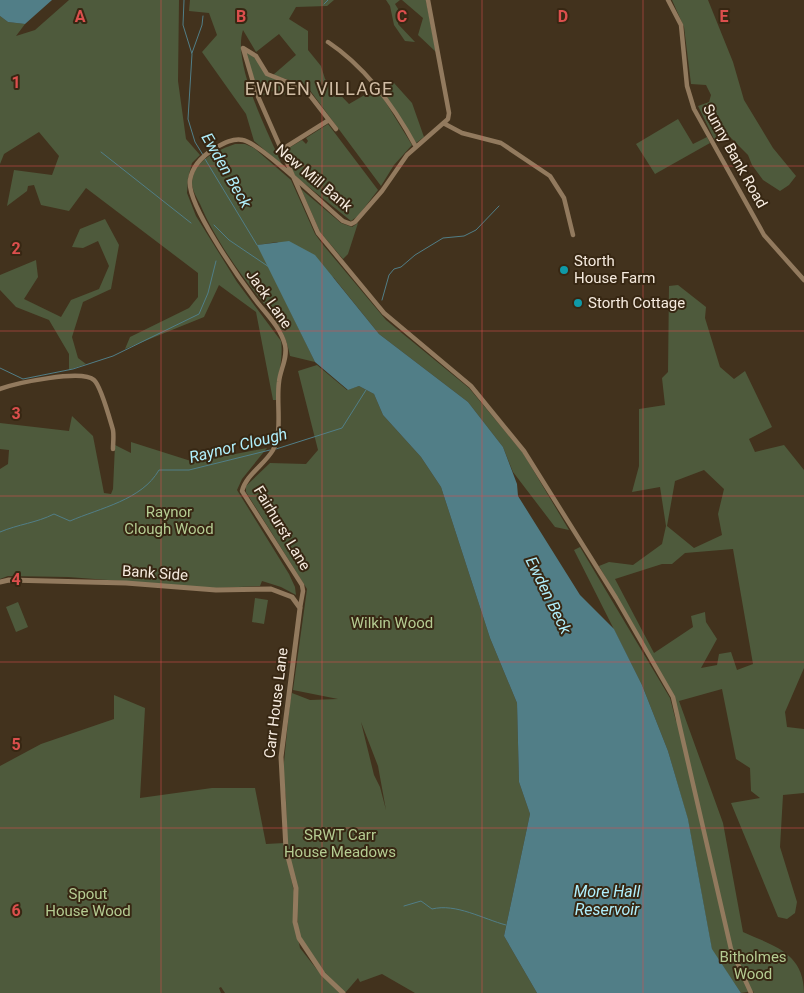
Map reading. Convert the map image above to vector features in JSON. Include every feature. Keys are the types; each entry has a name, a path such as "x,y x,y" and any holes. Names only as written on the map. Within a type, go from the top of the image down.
{"street":[{"path":"428,0 449,113 445,124 462,133 501,143 550,176 564,198 573,235"},
{"name":"Sunny Bank Road","path":"668,0 681,25 687,86 694,110 764,235 804,280"},
{"path":"328,42 346,54 378,88 416,147"},
{"path":"336,129 305,89 267,74 256,56 243,48 256,92 318,233 384,313 471,386 524,451 616,598 668,689 672,697 732,949 751,993"},
{"path":"281,150 329,120"},
{"name":"New Mill Bank","path":"199,210 190,192 190,180 197,163 212,150 229,141 247,141 262,150 343,220 351,224 361,218 382,191 398,165 416,147 445,124"},
{"name":"Jack Lane","path":"199,210 237,276 266,312 285,346 285,358 279,381 277,441"},
{"path":"0,389 81,374 87,376 97,385 114,432 113,449"},
{"name":"Fairhurst Lane","path":"277,441 271,454 244,485 242,491 302,585 300,608"},
{"name":"Bank Side","path":"0,582 9,580 126,583 216,590 260,588 271,589 292,597 300,608"},
{"name":"Carr House Lane","path":"300,608 281,757 286,849 296,888 295,922 299,938 323,974 342,993"}],"green space":[{"path":"69,0 179,0 178,81 186,139 200,155 192,163 187,193 196,216 237,282 281,341 282,355 277,400 273,400 256,312 219,285 204,317 125,349 130,337 189,308 198,297 198,273 86,188 69,211 41,205 34,185 28,186 27,191 7,206 14,170 52,175 59,156 39,132 4,154 0,164 0,16 8,22 25,24 16,36 35,30"},
{"path":"190,0 334,0 327,6 296,7 289,19 308,31 308,50 321,66 325,79 349,104 368,93 380,93 412,145 394,165 381,186 309,89 299,83 273,75 296,55 279,34 256,52 243,30 241,44 242,61 247,79 253,98 282,165 254,141 246,114 202,52 217,35 209,13 189,11"},
{"path":"386,0 400,0 395,4 400,12 398,24 415,42 405,41 394,25 390,6"},
{"path":"402,0 426,0 436,52 418,35 423,18"},
{"path":"672,0 708,0 733,62 744,100 773,148 796,176 789,185 780,191 763,180 752,165 748,155 727,134 715,141 698,106 709,102 711,95 706,85 691,84 684,27"},
{"path":"245,51 255,58 270,77 296,87 282,96 272,91 260,97"},
{"path":"394,83 412,103 424,137 416,143 383,91"},
{"path":"678,119 693,144 707,137 710,143 655,174 636,144"},
{"path":"328,124 378,190 358,216 351,221 295,176 284,151 302,140 306,144 308,141 306,138"},
{"path":"235,144 245,144 254,148 291,180 315,234 324,246 386,320 469,388 523,453 569,530 555,527 513,472 503,447 468,402 379,334 334,278 277,242 258,245 315,362 290,356 283,333 277,322 224,249 193,188 193,175 202,162 221,149"},
{"path":"301,189 341,223 352,227 358,223 348,254 343,259 320,232"},
{"path":"105,219 119,245 111,289 83,302 72,337 78,358 86,364 69,370 69,354 49,320 16,307 0,290 0,275 36,260 38,277 24,299 61,317 71,300 99,289 109,266 98,241 83,248 72,247 80,229"},
{"name":"Bitholmes Wood","path":"678,285 706,307 705,318 720,367 734,379 745,371 772,427 749,439 755,452 784,445 804,470 804,668 785,712 787,727 804,729 804,793 783,795 780,847 797,902 795,913 787,919 778,917 731,803 760,798 751,791 750,768 736,759 722,689 679,701 723,823 743,932 776,947 793,960 803,979 804,993 754,993 753,991 741,993 712,950 688,820 668,751 642,685 574,550 580,547 670,698 676,721 678,713 674,697 599,566 609,562 633,565 662,544 666,526 660,487 632,492 639,466 639,409 665,405 662,378 668,372 669,286","holes":["704,470 724,489 718,514 722,535 694,548 667,526 675,481","733,549 753,664 737,670 731,652 719,654 717,665 701,668 717,639 706,622 705,612 691,616 693,627 654,653 615,579 662,564 672,564 685,553"]},
{"name":"Wilkin Wood","path":"317,365 347,390 359,386 374,394 383,415 421,457 441,487 490,638 517,703 519,782 530,814 504,936 537,993 415,993 382,974 360,982 358,978 345,993 313,960 298,931 297,902 287,846 286,799 283,772 290,702 292,693 310,700 338,699 293,690 307,589 246,492 246,486 270,463 306,464 318,450 298,371","holes":["361,722 378,766 386,810 380,787 374,775"]},
{"name":"Raynor Clough Wood","path":"72,416 93,436 104,493 111,494 113,489 115,445 131,453 131,442 194,462 267,448 242,479 237,490 289,574 295,587 296,595 281,587 262,581 260,586 214,588 68,577 8,576 0,579 0,469 8,464 9,450 0,449 0,423 69,431"},
{"path":"255,598 268,600 264,624 252,622"},
{"path":"18,602 28,627 16,632 6,607"},
{"name":"Spout House Wood","path":"114,695 145,708 140,798 212,788 255,788 266,844 284,843 294,892 293,915 300,948 322,976 340,993 225,993 221,987 219,988 221,993 0,993 0,766 41,744 114,719"}],"water":[{"path":"0,0 52,0 25,24 8,22 0,16"},
{"name":"More Hall Reservoir","path":"289,241 315,255 379,334 468,402 503,447 517,484 518,496 580,595 614,629 642,685 668,751 688,819 712,949 741,993 537,993 504,936 530,814 519,782 517,703 490,638 441,487 421,457 383,415 374,394 359,386 348,390 315,362 257,245"}],"waterway":[{"name":"Ewden Beck","path":"184,0 183,25 192,54 188,119 195,142 203,155"},
{"path":"324,4 328,0"},
{"name":"Ewden Beck","path":"192,53 202,25 203,16"},
{"path":"101,152 191,223"},
{"name":"Ewden Beck","path":"205,159 257,245"},
{"path":"382,300 389,275 394,269 401,267 415,255 443,238 464,236 476,230 499,206"},
{"name":"Ewden Beck","path":"214,225 229,240 269,267"},
{"path":"0,368 23,379 73,369 113,356 199,314 208,293 216,261"},
{"name":"Raynor Clough","path":"276,449 342,428 366,390"},
{"name":"Raynor Clough","path":"0,532 54,514 70,521 107,507 142,489 159,470 189,470 270,450"},
{"path":"404,906 421,901 432,909 450,908 460,910 506,925"}],"place":[{"name":"Storth House Farm","path":"564,270"},
{"name":"Storth Cottage","path":"578,303"}],"district":[{"name":"EWDEN VILLAGE","path":"319,89"}],"park label":[{"name":"SRWT Carr House Meadows","path":"340,844"}]}
